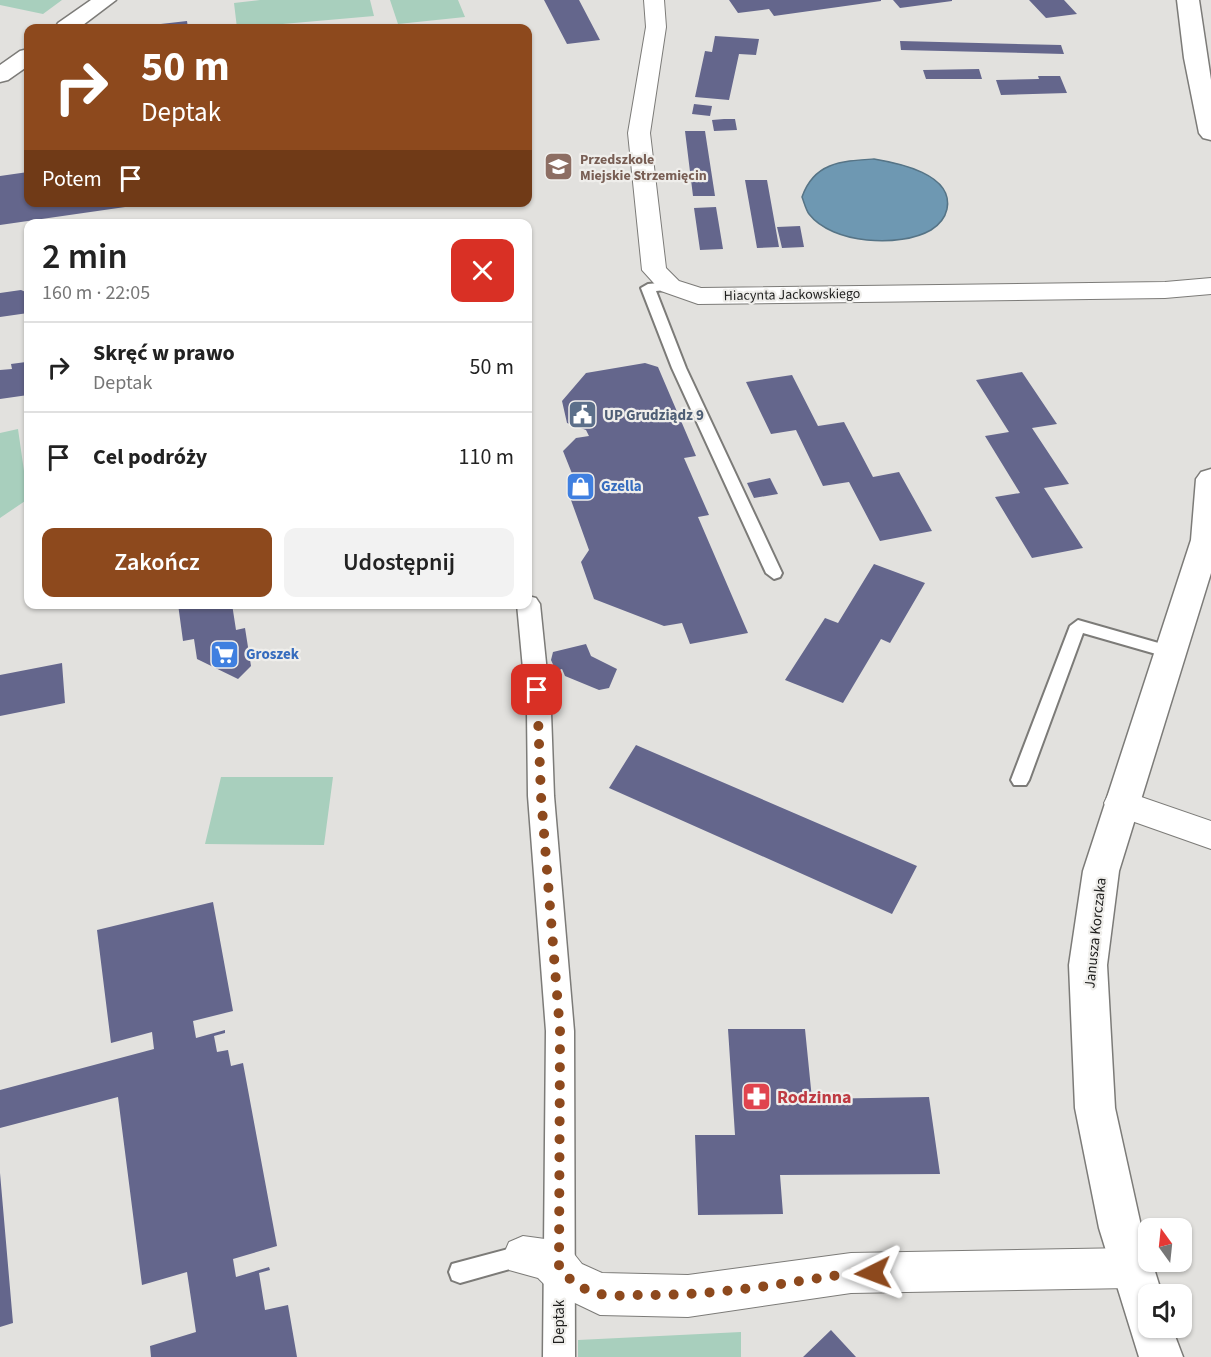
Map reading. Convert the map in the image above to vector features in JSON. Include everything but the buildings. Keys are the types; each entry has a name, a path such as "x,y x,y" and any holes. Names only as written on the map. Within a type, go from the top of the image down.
{"street":[{"path":"72,24 105,0"},
{"path":"654,0 656,27 639,133 654,270 670,286"},
{"path":"1188,0 1191,39 1211,132"},
{"path":"0,75 24,59"},
{"name":"Hiacynta Jackowskiego","path":"670,286 698,296 1166,290 1211,286"},
{"name":"Janusza Korczaka","path":"1138,1291 1112,1195 1095,1108 1088,965 1101,871 1206,540 1211,479"},
{"name":"Deptak","path":"529,609 539,712 541,796 560,1031 541,1262 559,1357"},
{"path":"1121,803 1211,835"},
{"path":"541,1262 600,1294 688,1296 851,1273 1130,1268"},
{"name":"Janusza Korczaka","path":"1154,1338 1161,1357"}],"lane":[{"path":"670,286 648,288 663,331 774,573"},
{"path":"1020,780 1078,626 1170,652"},
{"path":"460,1272 541,1262"}],"green space":[{"path":"0,0 62,0 43,14 0,5"},
{"path":"260,0 370,0 374,16 283,24 237,24 234,3"},
{"path":"390,0 458,0 465,17 398,24"},
{"path":"18,429 24,471 24,502 0,518 0,433"},
{"path":"221,777 333,777 324,845 205,844"},
{"path":"741,1332 741,1357 578,1357 578,1340"}],"water":[{"path":"874,159 922,172 942,187 947,197 947,209 939,224 918,236 885,241 867,240 833,232 809,214 802,197 807,185 822,170 840,163"}],"place":[{"name":"Przedszkole Miejskie Strzemięcin","path":"559,167"},
{"name":"UP Grudziądz 9","path":"583,415"},
{"name":"Gzella","path":"580,486"},
{"name":"Groszek","path":"225,654"},
{"name":"Rodzinna","path":"756,1097"}],"route":[{"path":"537,690 541,796 560,1031 559,1268 567,1278 580,1286 600,1294 622,1295 688,1296 851,1273 873,1273"}]}
